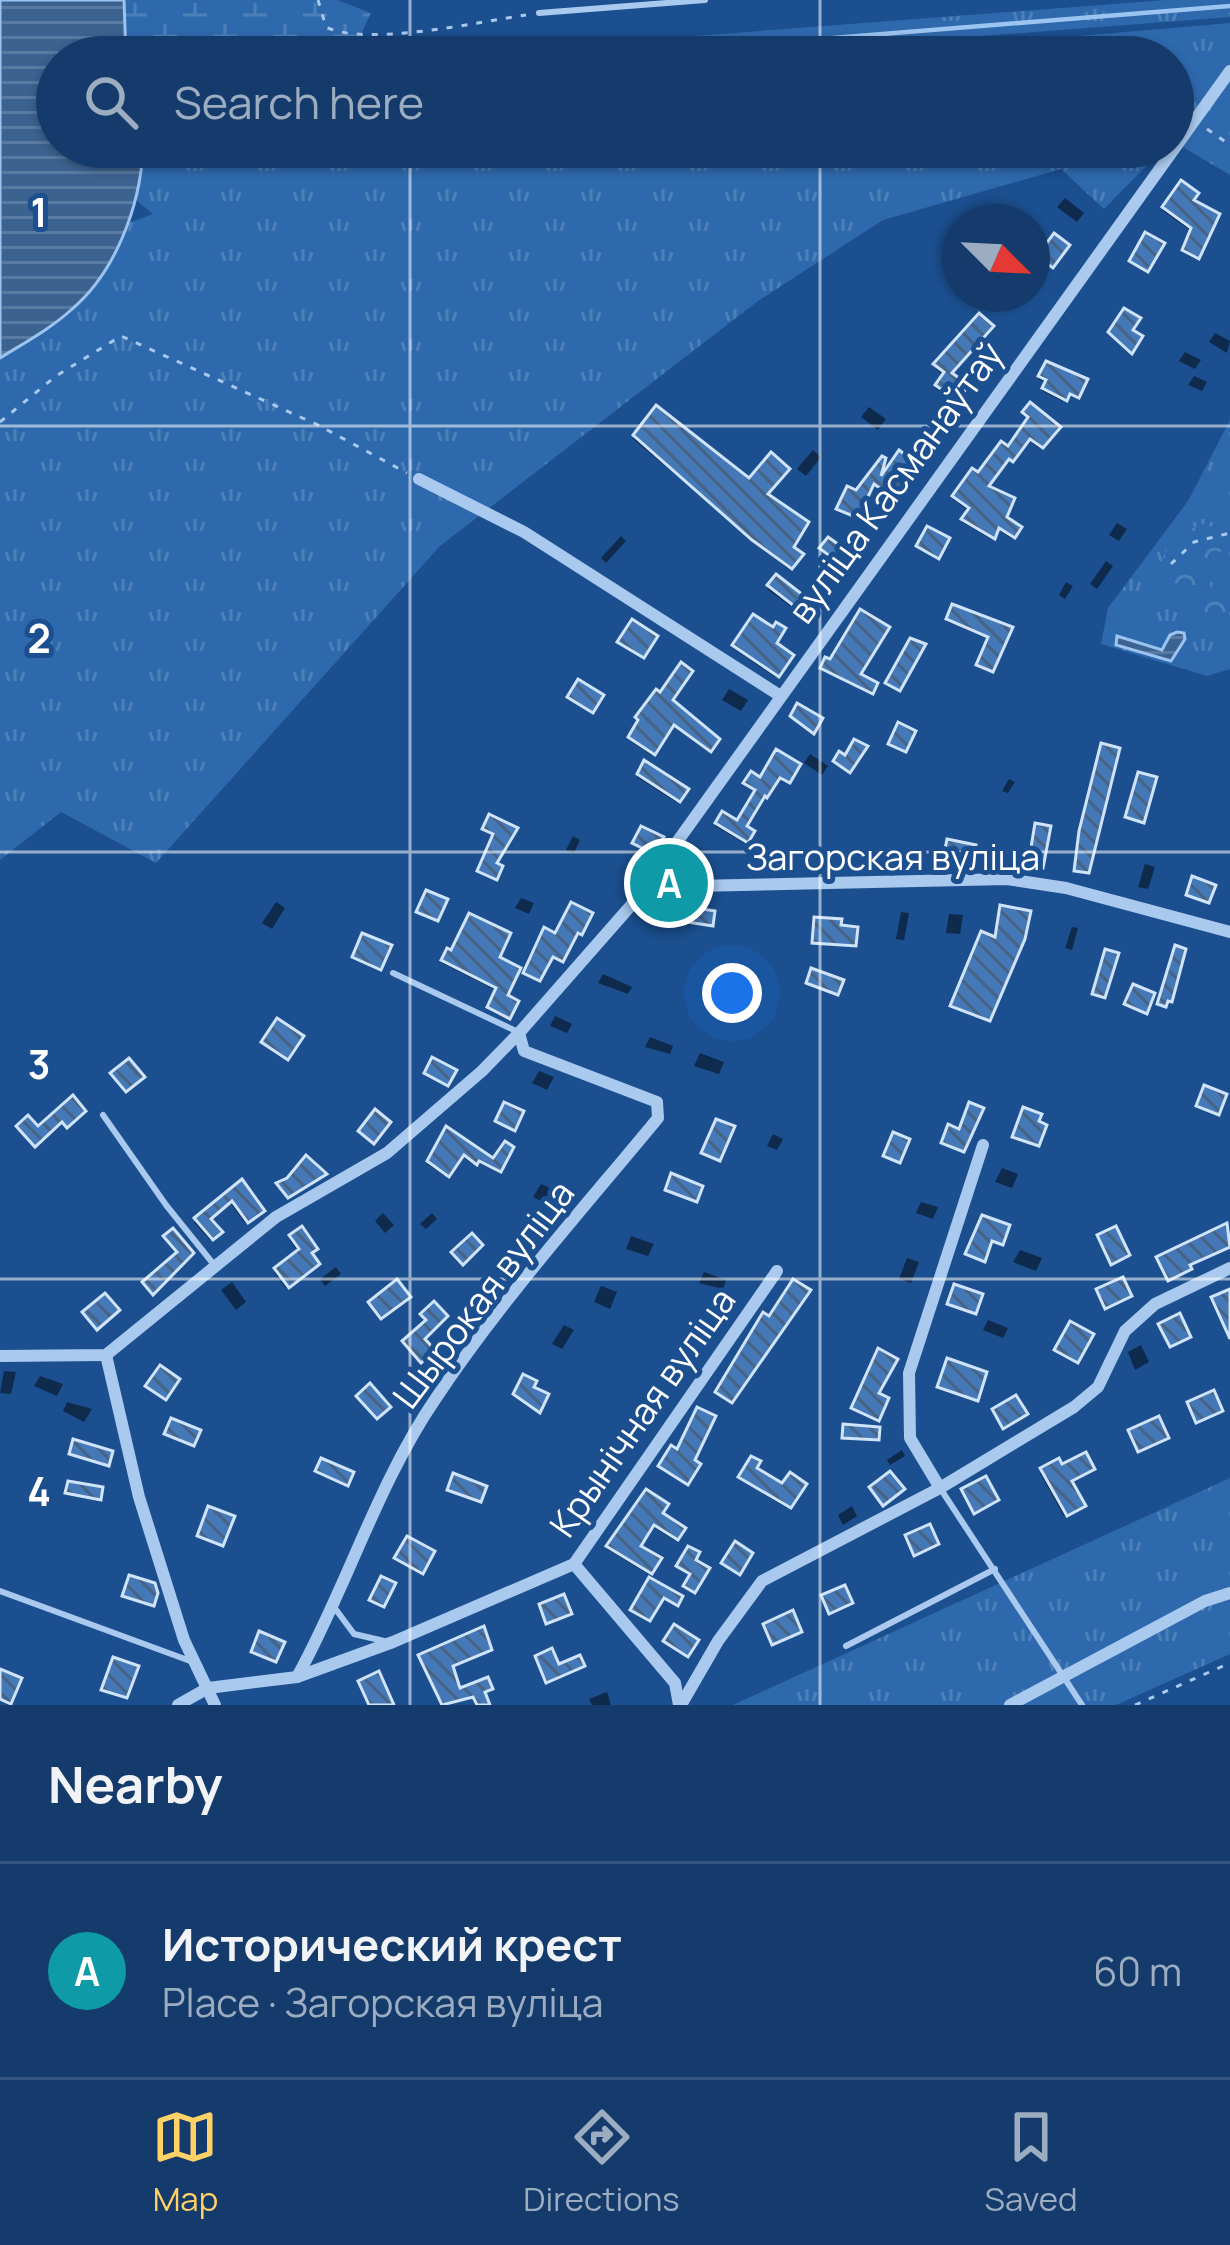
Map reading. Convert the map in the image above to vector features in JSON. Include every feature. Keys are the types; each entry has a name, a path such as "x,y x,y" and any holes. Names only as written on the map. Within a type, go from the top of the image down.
{"street":[{"name":"вуліца Касманаўтаў","path":"1194,119 1230,71"},
{"name":"вуліца Касманаўтаў","path":"106,1355 276,1217 386,1154 519,1033 634,902 1158,168"},
{"path":"419,479 524,532 779,694"},
{"name":"Загорская вуліца","path":"671,850 694,886"},
{"name":"Загорская вуліца","path":"634,902 694,886 1007,879 1066,888 1230,932"},
{"name":"Шырокая вуліца","path":"297,1677 434,1400 658,1118 658,1102 524,1051 519,1033"},
{"path":"940,1488 910,1438 909,1373 983,1145"},
{"path":"680,1705 718,1641 762,1581 940,1488 1074,1407 1098,1387 1125,1331 1155,1304 1230,1268"},
{"name":"Крынічная вуліца","path":"208,1688 297,1677 393,1642 574,1564 777,1270"},
{"path":"0,1356 106,1355 140,1497 184,1640 215,1705"},
{"path":"574,1564 675,1682 680,1705"},
{"path":"1010,1705 1205,1601 1230,1593"},
{"path":"178,1705 208,1688"}],"lane":[{"path":"578,0 578,10"},
{"path":"539,14 705,0"},
{"path":"393,973 519,1033"},
{"path":"103,1115 215,1266"},
{"path":"940,1488 1082,1705"},
{"path":"846,1646 995,1569"},
{"path":"0,1591 197,1664"},
{"path":"332,1603 354,1634 393,1642"}],"path":[{"path":"318,0 326,27 339,34 387,34 539,14"},
{"path":"1194,121 1230,145"},
{"path":"0,422 56,376 122,336 318,425 419,479"},
{"path":"1171,564 1194,542 1230,533"},
{"path":"1136,1705 1230,1663"}],"green space":[{"path":"124,0 337,0 371,13 360,36 125,36"},
{"path":"1166,0 1230,0 1230,17 982,36 694,36"},
{"path":"1230,23 1230,175 1194,154 1194,36 1080,36"},
{"path":"142,168 1144,168 1104,209 1061,169 883,220 758,301 440,546 156,863 61,812 0,860 0,358 76,303 102,271 126,224 153,214 136,200"},
{"path":"1230,420 1230,669 1207,676 1101,644 1108,608 1188,501"},
{"path":"1203,524 1212,527 1221,548 1205,576 1211,588 1230,592 1230,612 1205,614 1193,587 1172,582 1161,565 1176,539"},
{"path":"1230,1478 1230,1654 1116,1705 733,1705"}],"shaded area":[{"path":"0,0 124,0 125,36 36,36 36,168 141,168 131,216 112,258 87,295 37,336 0,358"},
{"path":"1177,632 1184,633 1185,639 1171,661 1116,645 1117,636 1162,650"}],"building":[{"path":"1181,180 1199,193 1194,200 1220,214 1199,259 1182,250 1191,228 1162,207"},
{"path":"1145,232 1165,243 1148,272 1129,261"},
{"path":"1054,233 1070,245 1053,268 1050,266"},
{"path":"1124,308 1141,318 1133,330 1143,336 1132,354 1108,332"},
{"path":"979,313 994,326 952,373 969,385 957,401 935,385 944,372 933,364"},
{"path":"1046,361 1088,379 1079,398 1070,394 1067,401 1042,388 1046,380 1038,376"},
{"path":"1030,402 1061,427 1043,448 1030,439 989,486 1015,498 1007,517 1022,527 1015,538 999,528 995,539 961,519 969,508 952,496 972,468 978,472 1001,441 1008,446 1028,417 1022,412"},
{"path":"656,405 749,478 771,452 790,469 768,494 809,522 794,547 804,554 792,569 752,540 633,435"},
{"path":"918,443 930,451 895,499 874,484 858,518 836,509 847,486 856,490 882,456 886,458 881,476 899,450 908,457"},
{"path":"927,526 950,538 939,559 916,546"},
{"path":"828,537 855,556 842,574 830,565 834,559 819,548"},
{"path":"776,574 803,595 794,606 767,585"},
{"path":"952,604 1013,627 993,672 976,665 988,637 946,619"},
{"path":"860,609 890,627 861,674 878,683 873,694 820,668"},
{"path":"753,614 773,627 776,622 786,628 777,643 794,655 779,677 732,645"},
{"path":"632,619 658,636 644,658 617,642"},
{"path":"910,638 926,644 900,691 885,683"},
{"path":"681,662 693,671 673,700 720,739 711,752 674,725 655,755 628,737 638,720 635,717"},
{"path":"578,679 604,695 593,713 567,697"},
{"path":"797,703 823,718 814,734 790,716"},
{"path":"898,722 916,731 906,752 888,744"},
{"path":"854,739 868,746 850,773 833,761 839,751 845,755"},
{"path":"1101,743 1120,748 1089,873 1074,871 1079,831"},
{"path":"776,749 801,764 790,783 780,778 765,796 747,826 755,831 748,843 715,823 722,811 737,820 755,790 743,783 751,771 760,777"},
{"path":"644,760 689,789 680,802 637,774"},
{"path":"1138,772 1157,777 1144,823 1125,817"},
{"path":"489,814 518,828 497,863 503,866 497,880 477,871 493,834 482,829"},
{"path":"1035,823 1051,826 1043,868 1028,866"},
{"path":"641,826 664,837 657,849 650,852 632,843"},
{"path":"947,839 976,845 973,860 944,854"},
{"path":"1192,876 1216,885 1209,903 1186,895"},
{"path":"426,890 448,899 438,921 416,912"},
{"path":"571,902 593,913 582,935 578,933 563,962 553,957 540,981 523,973 544,927 555,933"},
{"path":"1000,905 1031,911 1025,939 990,1021 950,1006 981,931 995,937"},
{"path":"683,906 715,911 713,926 681,921"},
{"path":"469,913 511,933 500,957 521,968 508,995 519,1001 510,1019 487,1007 496,988 441,960"},
{"path":"814,917 842,919 841,925 858,927 856,946 812,943"},
{"path":"362,933 392,945 381,970 352,957"},
{"path":"1175,945 1186,949 1172,1002 1166,1007 1157,1004"},
{"path":"1105,949 1119,953 1105,998 1092,994"},
{"path":"811,968 844,980 838,995 806,983"},
{"path":"1133,984 1155,993 1147,1014 1124,1004"},
{"path":"277,1018 304,1036 288,1060 261,1042"},
{"path":"432,1057 457,1070 448,1086 424,1073"},
{"path":"129,1058 145,1077 126,1092 110,1073"},
{"path":"1204,1085 1227,1094 1219,1115 1196,1106"},
{"path":"73,1095 86,1111 67,1128 62,1122 35,1147 16,1126 28,1115 38,1126"},
{"path":"504,1102 524,1111 515,1131 495,1121"},
{"path":"969,1102 984,1108 964,1152 941,1143 948,1124 959,1129"},
{"path":"1023,1107 1042,1114 1039,1121 1047,1125 1039,1146 1012,1137"},
{"path":"375,1109 391,1122 374,1144 358,1131"},
{"path":"716,1119 735,1126 720,1161 701,1153"},
{"path":"446,1126 493,1158 505,1141 514,1147 501,1172 479,1161 477,1165 464,1155 449,1177 427,1161"},
{"path":"893,1132 910,1139 900,1163 883,1156"},
{"path":"306,1155 327,1174 288,1198 276,1183 287,1178"},
{"path":"671,1173 703,1186 697,1202 665,1190"},
{"path":"242,1179 265,1211 248,1223 232,1201 211,1219 223,1232 213,1240 194,1218"},
{"path":"982,1215 1010,1225 1003,1245 992,1241 985,1262 965,1254"},
{"path":"1227,1223 1230,1247 1168,1281 1156,1257"},
{"path":"302,1226 318,1249 312,1253 320,1264 289,1288 274,1268 299,1249 289,1235"},
{"path":"1116,1226 1130,1255 1111,1265 1097,1235"},
{"path":"173,1228 194,1253 153,1295 142,1282 177,1252 163,1236"},
{"path":"472,1233 483,1245 463,1265 451,1252"},
{"path":"1123,1277 1132,1296 1105,1309 1096,1289"},
{"path":"397,1279 411,1297 381,1319 368,1302"},
{"path":"793,1279 811,1290 732,1403 715,1392 763,1312 769,1316"},
{"path":"954,1284 983,1294 976,1314 947,1304"},
{"path":"1230,1289 1230,1339 1211,1297"},
{"path":"105,1293 120,1310 97,1330 82,1312"},
{"path":"434,1301 448,1316 425,1339 435,1350 421,1363 402,1341 426,1320 420,1314"},
{"path":"1180,1313 1191,1337 1170,1347 1158,1324"},
{"path":"1070,1321 1094,1334 1078,1363 1054,1350"},
{"path":"878,1348 898,1359 879,1393 889,1398 879,1421 851,1408"},
{"path":"947,1358 987,1372 978,1401 937,1387"},
{"path":"160,1365 180,1379 166,1400 145,1386"},
{"path":"523,1374 549,1394 540,1413 513,1394"},
{"path":"370,1383 391,1407 377,1419 356,1396"},
{"path":"1214,1390 1223,1411 1196,1423 1187,1402"},
{"path":"1016,1395 1028,1414 1003,1429 992,1409"},
{"path":"697,1407 716,1416 695,1460 701,1464 688,1485 658,1466 671,1445 677,1449"},
{"path":"1159,1416 1169,1438 1138,1452 1128,1430"},
{"path":"171,1418 201,1430 194,1446 164,1434"},
{"path":"843,1424 880,1427 879,1440 842,1438"},
{"path":"73,1439 113,1451 109,1466 69,1454"},
{"path":"1086,1452 1095,1469 1072,1481 1086,1506 1067,1516 1040,1468"},
{"path":"751,1456 761,1461 757,1468 782,1483 790,1472 807,1484 791,1508 738,1477"},
{"path":"321,1458 354,1472 348,1486 315,1471"},
{"path":"890,1471 905,1489 883,1506 869,1487"},
{"path":"453,1473 487,1486 481,1502 447,1490"},
{"path":"986,1476 999,1500 974,1514 961,1489"},
{"path":"68,1481 103,1487 101,1500 65,1493"},
{"path":"646,1489 669,1504 663,1513 686,1528 678,1540 654,1525 641,1546 662,1558 652,1574 606,1546"},
{"path":"208,1506 235,1516 223,1546 197,1536"},
{"path":"930,1524 939,1544 914,1556 905,1535"},
{"path":"407,1536 435,1551 423,1574 394,1558"},
{"path":"735,1541 753,1553 740,1575 721,1563"},
{"path":"688,1546 700,1552 696,1560 710,1568 695,1593 683,1586 690,1574 676,1566"},
{"path":"129,1575 155,1583 154,1606 122,1596"},
{"path":"381,1576 396,1583 384,1607 369,1600"},
{"path":"649,1577 683,1596 678,1606 664,1598 650,1621 630,1610"},
{"path":"845,1585 853,1603 829,1614 821,1595"},
{"path":"564,1594 572,1614 546,1624 539,1604"},
{"path":"793,1610 802,1632 772,1645 763,1624"},
{"path":"674,1624 699,1640 688,1657 663,1641"},
{"path":"484,1626 492,1650 453,1666 460,1688 488,1677 493,1689 485,1692 490,1705 477,1705 473,1697 442,1705 418,1655"},
{"path":"259,1631 285,1642 276,1662 251,1652"},
{"path":"552,1648 559,1664 580,1655 585,1666 546,1683 535,1656"},
{"path":"113,1657 139,1666 127,1698 101,1690"},
{"path":"0,1669 22,1678 11,1704 0,1699"},
{"path":"379,1671 394,1705 369,1705 358,1681"}],"waterway":[{"path":"858,36 1230,6"}],"place":[{"name":"Исторический крест","path":"669,883"}]}
